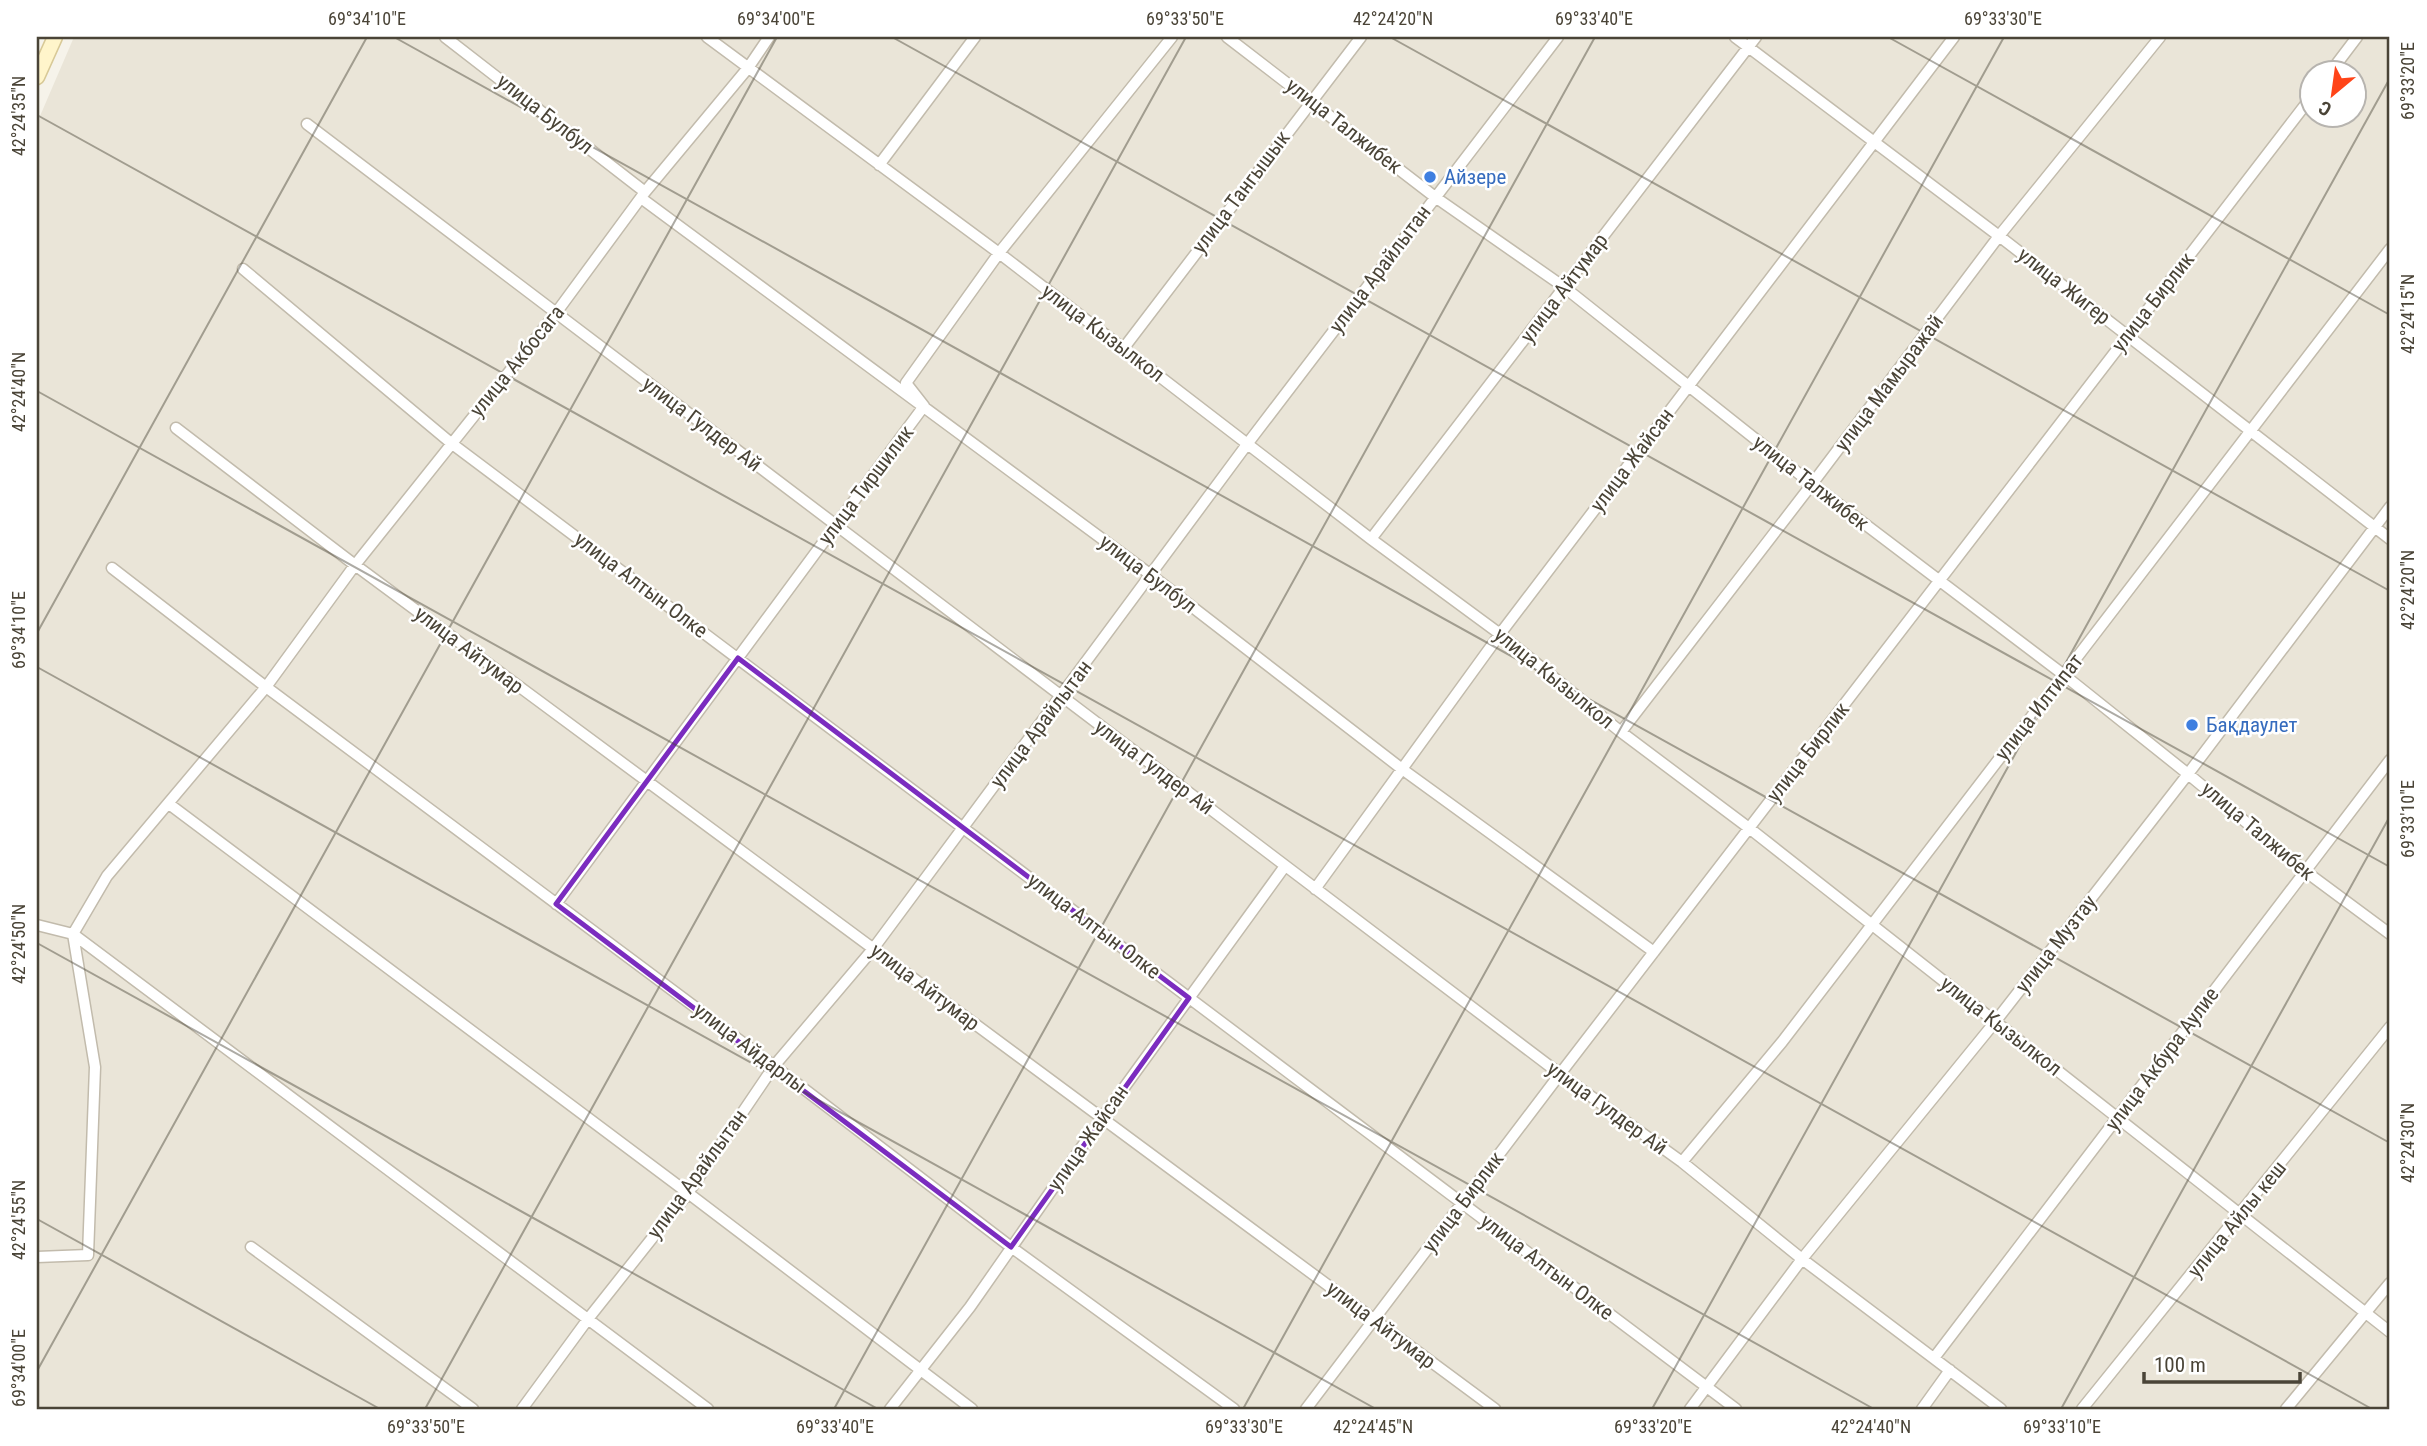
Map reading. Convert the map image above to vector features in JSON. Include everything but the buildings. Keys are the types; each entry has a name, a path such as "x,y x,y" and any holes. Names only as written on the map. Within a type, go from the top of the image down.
{"street":[{"path":"37,77 42,54 55,37"},
{"name":"улица Булбул","path":"445,37 643,195 1151,575 1402,769 1654,952"},
{"name":"улица Кызылкол","path":"707,37 999,253 1371,539 1500,634 1621,732 1749,828 2390,1332"},
{"name":"улица Акбосага","path":"73,933 107,876 266,687 355,565 556,313 643,195 748,68 769,37"},
{"path":"879,165 975,37"},
{"name":"улица Тиршилик","path":"556,904 924,407 906,383 999,253 1172,37"},
{"name":"улица Талжибек","path":"1227,37 1435,197 1564,287 1812,485 2064,675 2305,872 2390,934"},
{"name":"улица Тангышык","path":"1122,349 1361,37"},
{"name":"улица Арайлытан","path":"522,1409 688,1193 774,1066 873,949 1248,443 1558,37"},
{"name":"улица Жигер","path":"1735,37 1999,236 2390,539"},
{"name":"улица Айтумар","path":"1371,539 1756,37"},
{"name":"улица Жайсан","path":"1315,889 1500,634 1954,37"},
{"name":"улица Мамыражай","path":"1621,732 1812,485 1999,236 2160,37"},
{"path":"2340,60 2357,37"},
{"name":"улица Бирлик","path":"1306,1409 1560,1074 2298,114"},
{"name":"улица Гулдер Ай","path":"307,124 1560,1074 1682,1162 1802,1259 2001,1409"},
{"name":"улица Илтипат","path":"1682,1162 1782,1042 2390,249"},
{"name":"улица Алтын Олке","path":"243,269 452,443 1735,1409"},
{"name":"улица Айтумар","path":"176,428 355,565 1495,1409"},
{"name":"улица Музтау","path":"1690,1409 1802,1259 1995,1022 2188,774 2390,507"},
{"name":"улица Айдарлы","path":"112,568 266,687 774,1066 1011,1247 1234,1409"},
{"name":"улица Акбура Аулие","path":"1934,1358 2390,760"},
{"path":"169,804 972,1409"},
{"name":"улица Жайсан","path":"890,1409 970,1307 1102,1118 1285,866"},
{"path":"37,925 73,933 708,1409"},
{"path":"37,1257 88,1255 94,1067 73,933"},
{"name":"улица Айлы кеш","path":"2082,1409 2390,1027"},
{"path":"251,1247 473,1409"},
{"path":"2286,1409 2390,1283"},
{"path":"1922,1409 1950,1370"}],"highlighted area":[{"path":"738,658 1189,998 1011,1247 556,904"}],"shaded area":[{"path":"74,37 2390,37 2390,1409 37,1409 37,123"}],"place":[{"name":"Айзере","path":"1430,177"},
{"name":"Бақдаулет","path":"2192,725"}]}
